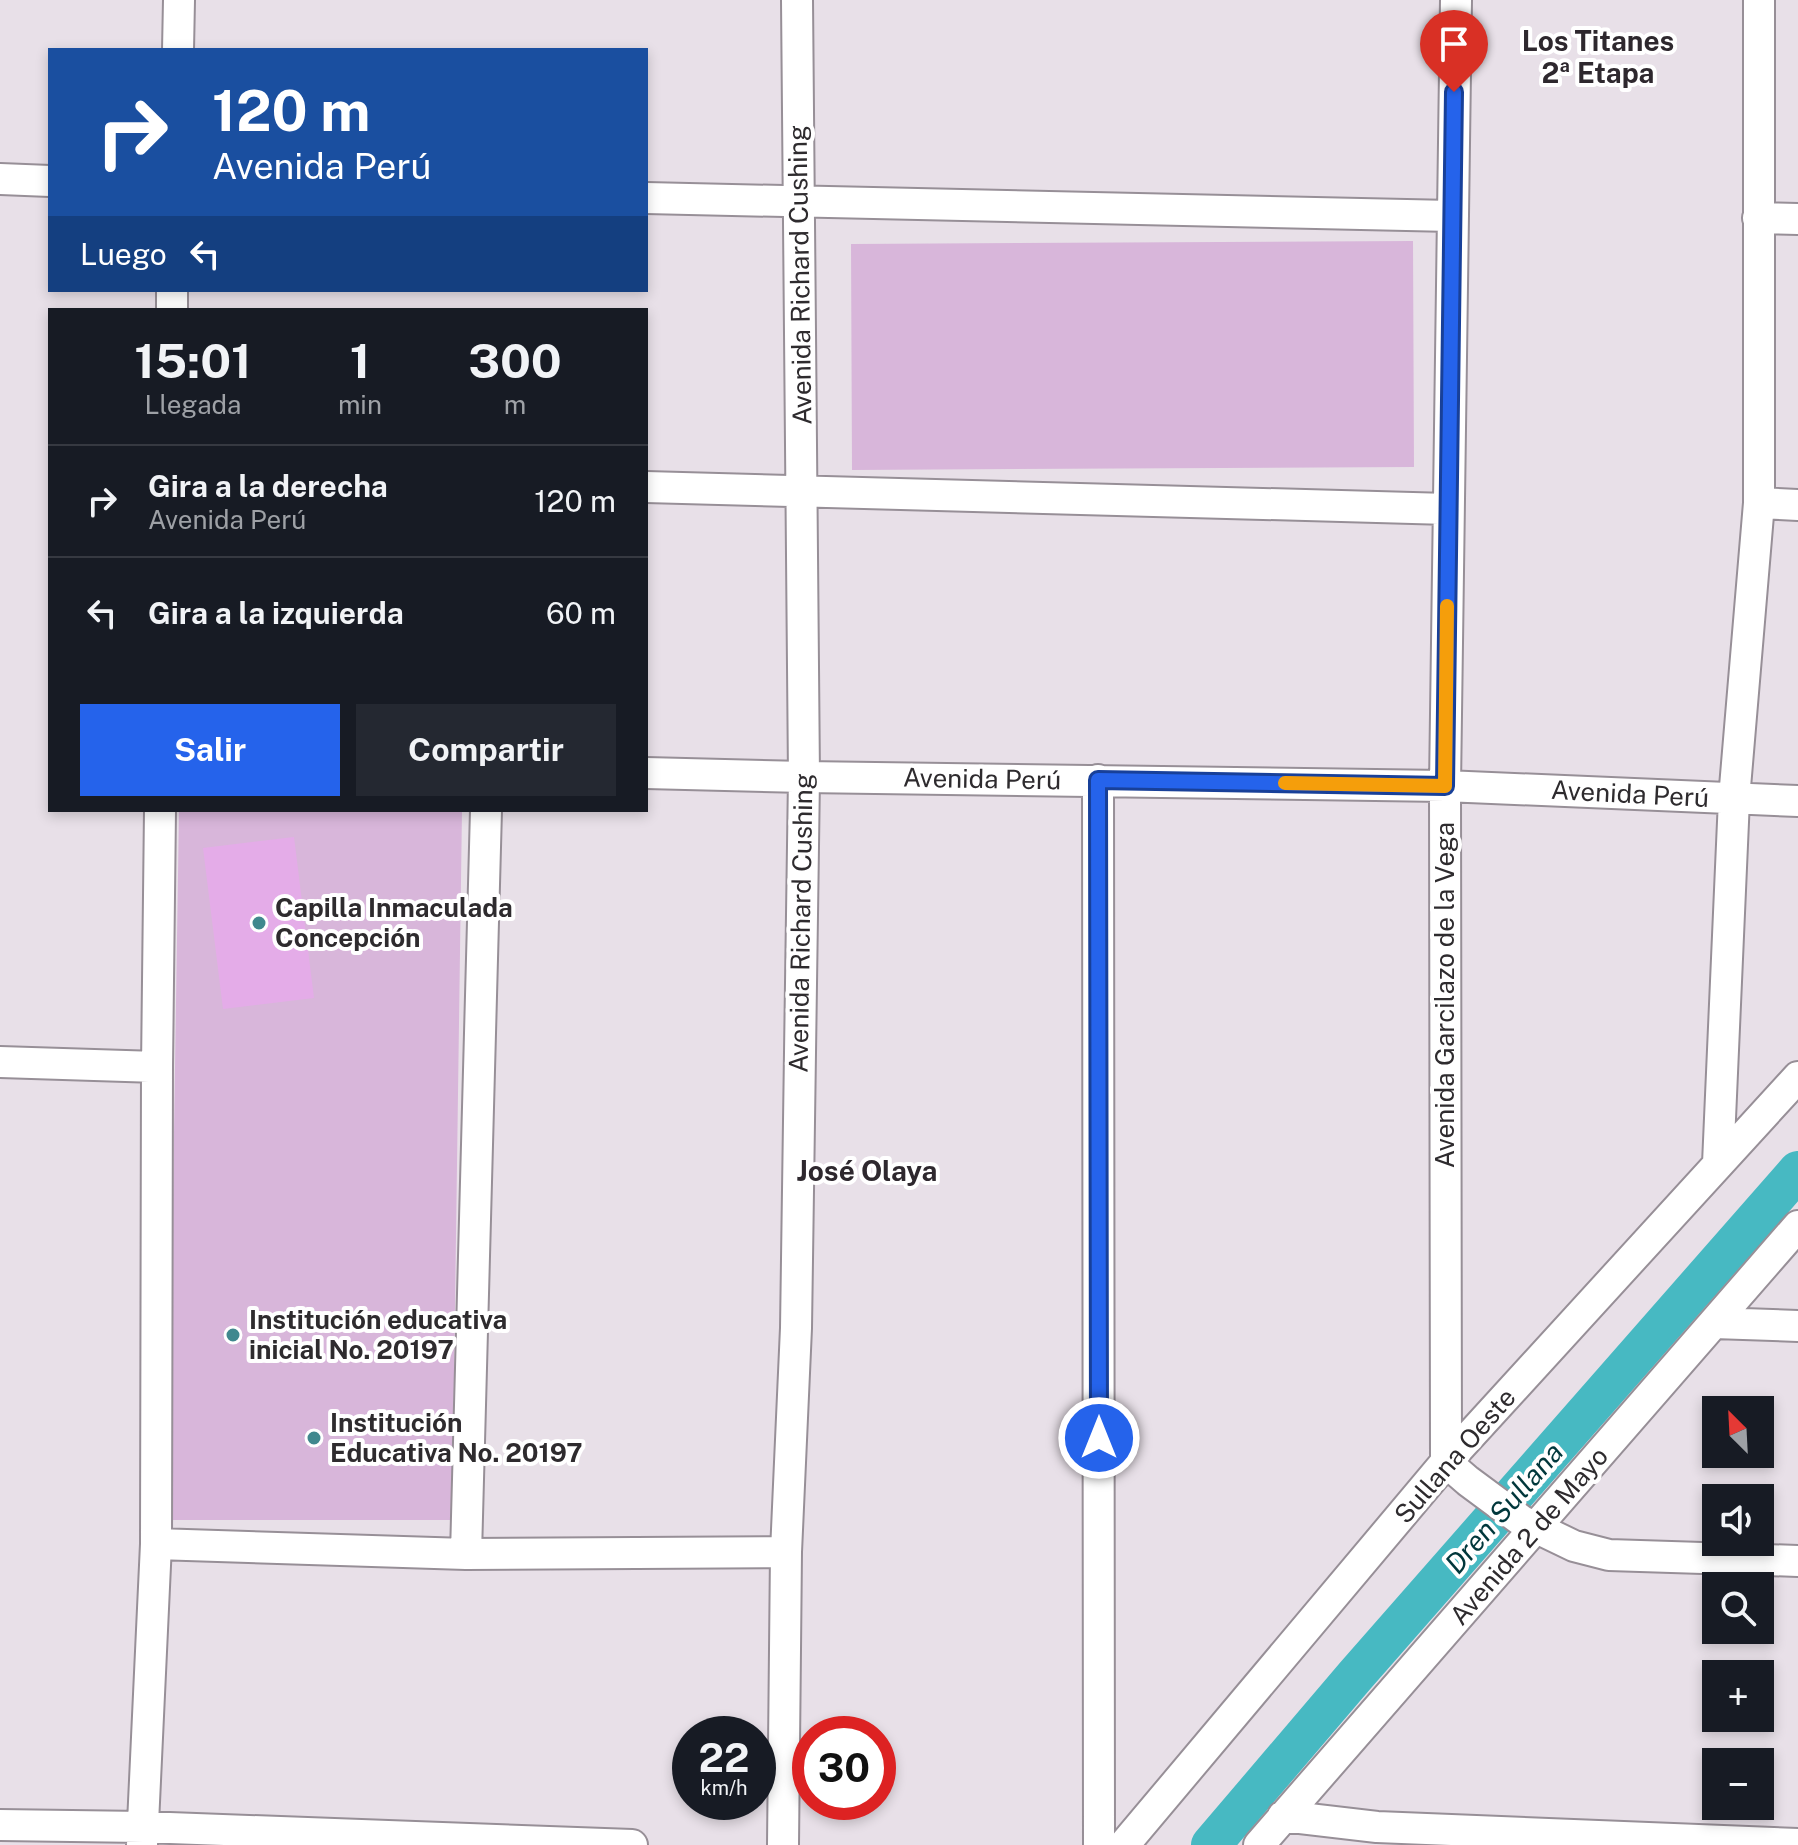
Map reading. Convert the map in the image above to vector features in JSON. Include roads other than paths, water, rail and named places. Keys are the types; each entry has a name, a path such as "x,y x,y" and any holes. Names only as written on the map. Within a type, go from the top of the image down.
{"street":[{"path":"178,48 179,0"},
{"name":"Avenida Richard Cushing","path":"783,1845 786,1552 796,1328 804,777 797,0"},
{"name":"Avenida Garcilazo de la Vega","path":"1456,0 1445,786 1457,1472"},
{"path":"1718,1164 1734,799 1759,503 1759,0"},
{"path":"0,179 48,181"},
{"path":"648,198 1452,216"},
{"path":"1758,218 1798,219"},
{"path":"648,487 1448,509"},
{"path":"1759,503 1798,505"},
{"name":"Avenida Perú","path":"648,773 1445,786 1798,801"},
{"path":"1098,780 1099,1845"},
{"path":"142,1836 156,1544 160,812"},
{"path":"466,1554 486,812"},
{"path":"0,1062 157,1067"},
{"name":"Sullana Oeste","path":"1124,1845 1457,1472 1718,1164 1798,1077"},
{"name":"Avenida 2 de Mayo","path":"1259,1845 1529,1524 1714,1323 1798,1226"},
{"path":"1714,1323 1798,1326"},
{"path":"1457,1472 1529,1524 1574,1546 1609,1555 1798,1561"},
{"path":"156,1544 466,1554 786,1552"},
{"path":"1283,1816 1377,1836 1798,1844"},
{"path":"0,1825 142,1836 632,1845"}],"waterway":[{"name":"Dren Sullana","path":"1211,1845 1355,1676 1798,1171"}],"place":[{"name":"Capilla Inmaculada Concepción","path":"259,923"},
{"name":"Institución educativa inicial No. 20197","path":"233,1335"},
{"name":"Institución Educativa No. 20197","path":"314,1438"}],"district":[{"name":"Los Titanes 2ª Etapa","path":"1598,57"},
{"name":"José Olaya","path":"867,1171"}]}
